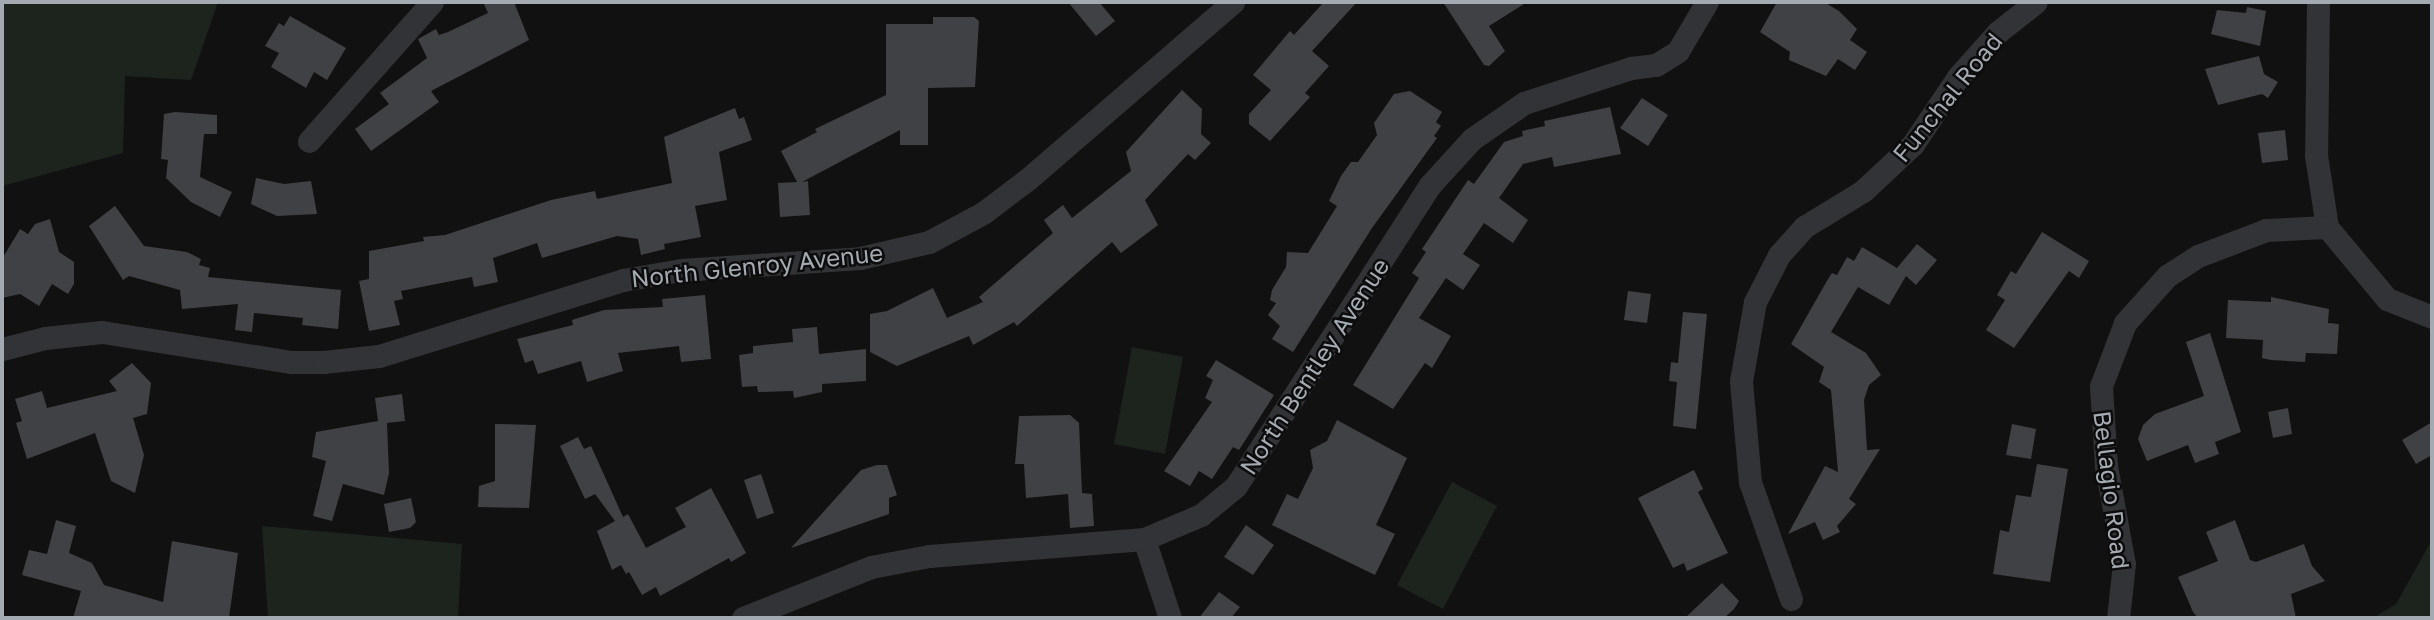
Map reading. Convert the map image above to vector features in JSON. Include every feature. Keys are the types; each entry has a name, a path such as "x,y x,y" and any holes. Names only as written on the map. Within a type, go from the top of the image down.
{"street":[{"path":"309,141 432,2"},
{"name":"North Glenroy Avenue","path":"2,349 45,338 102,332 292,362 379,356 623,280 681,270 860,258 929,242 983,213 1028,179 1233,2"},
{"name":"North Bentley Avenue","path":"743,618 871,567 929,556 1144,539 1201,515 1236,486 1430,185 1472,139 1524,103 1631,68 1656,65 1678,51 1707,2"},
{"name":"Funchal Road","path":"1791,599 1750,482 1741,381 1755,302 1780,255 1804,227 1863,191 1913,144 1958,77 1998,32 2036,2"},
{"path":"2318,2 2316,155 2327,227 2387,299 2432,317"},
{"name":"Bellagio Road","path":"2118,618 2124,564 2100,402 2104,371 2125,323 2167,276 2197,256 2266,230 2327,227"},
{"path":"1144,539 1170,618"}],"shaded area":[{"path":"2,2 218,2 191,80 125,76 123,153 2,186"},
{"path":"1132,347 1183,357 1165,454 1114,444"},
{"path":"1452,482 1497,506 1443,609 1397,585"},
{"path":"262,526 462,544 458,618 268,618"},
{"path":"2432,540 2432,618 2373,618 2396,604"}],"building":[{"path":"483,2 514,2 529,40 431,91 439,102 371,151 355,129 389,104 380,93 427,58 418,39 436,29 439,35 448,32 488,13"},
{"path":"1068,2 1099,2 1115,21 1096,36"},
{"path":"1324,2 1357,2 1312,51 1329,66 1305,93 1310,97 1270,141 1249,124 1249,114 1271,90 1253,75 1290,31 1294,35"},
{"path":"1443,2 1527,2 1489,26 1505,51 1489,66 1484,65"},
{"path":"1777,2 1824,2 1839,11 1857,29 1850,40 1867,52 1855,70 1838,59 1826,76 1789,60 1790,52 1760,32"},
{"path":"2247,7 2266,11 2260,46 2211,34 2217,10 2246,13"},
{"path":"290,16 346,48 327,80 314,72 306,88 271,67 279,53 265,46 279,23 284,26"},
{"path":"933,17 974,17 979,21 975,87 928,88 928,145 900,145 900,130 802,182 808,181 810,215 780,217 778,183 797,182 781,151 817,132 815,129 886,95 886,24 933,24"},
{"path":"2259,56 2264,74 2278,82 2268,98 2262,94 2218,105 2205,69"},
{"path":"1182,90 1202,109 1201,134 1211,143 1195,160 1188,154 1145,200 1158,225 1121,253 1112,242 1017,326 1014,322 973,345 969,336 897,366 870,352 870,314 887,311 933,288 947,318 983,302 979,297 1053,233 1044,220 1063,205 1072,218 1131,171 1126,152"},
{"path":"1410,91 1442,112 1436,122 1441,126 1434,136 1437,138 1372,228 1293,352 1272,339 1280,326 1268,315 1276,303 1270,300 1272,290 1286,267 1287,252 1308,253 1337,206 1329,201 1341,176 1351,162 1358,162 1377,135 1374,123 1394,94"},
{"path":"1642,98 1668,115 1648,146 1620,128"},
{"path":"1610,107 1621,154 1554,167 1552,157 1523,164 1499,198 1528,220 1513,243 1484,223 1463,254 1480,265 1463,290 1446,278 1419,318 1451,336 1432,368 1425,363 1393,409 1353,385 1419,278 1412,273 1426,252 1422,249 1468,180 1474,184 1504,142 1523,136 1522,131 1545,126 1544,121"},
{"path":"735,108 739,119 744,117 752,140 719,152 727,200 695,206 701,237 664,244 665,249 641,255 638,239 617,236 542,258 537,243 493,258 498,282 474,287 472,277 401,291 403,299 394,301 400,325 369,331 359,281 369,279 369,251 424,241 423,237 445,235 551,200 595,191 597,199 672,183 664,137"},
{"path":"175,112 217,115 217,134 204,134 200,177 232,192 220,217 191,202 166,178 168,160 161,159 164,114"},
{"path":"2285,130 2288,160 2262,163 2258,133"},
{"path":"256,178 284,184 311,181 317,214 277,216 251,204"},
{"path":"115,206 144,246 187,252 201,259 199,265 210,268 208,277 341,290 338,329 302,325 303,318 254,313 252,332 235,330 238,304 182,309 180,290 129,276 123,280 89,226"},
{"path":"50,219 59,252 74,262 74,284 68,294 52,284 39,306 20,294 2,298 2,259 20,229 28,234 35,224"},
{"path":"2042,232 2089,261 2079,278 2069,271 2014,348 1986,330 2005,300 1997,295 2011,271 2016,274"},
{"path":"1917,244 1937,260 1916,285 1906,276 1889,305 1858,287 1831,332 1866,353 1881,375 1869,385 1864,400 1867,450 1880,449 1849,499 1856,504 1837,526 1840,532 1823,540 1815,522 1788,534 1825,466 1838,472 1831,390 1819,382 1824,367 1791,344 1828,279 1832,273 1837,275 1847,257 1854,261 1862,247 1897,268"},
{"path":"1628,291 1651,294 1647,323 1624,320"},
{"path":"705,295 711,359 681,362 679,346 618,353 623,371 587,382 581,361 538,374 533,360 525,363 517,339 573,325 572,320 604,310 663,307 662,299"},
{"path":"2271,297 2329,309 2328,323 2339,324 2337,354 2306,353 2305,362 2271,360 2262,358 2263,340 2226,338 2228,300 2271,302"},
{"path":"1683,312 1707,314 1696,429 1673,426 1677,382 1669,381 1671,362 1678,363"},
{"path":"817,327 819,354 866,349 866,381 822,384 822,392 794,398 793,391 758,392 757,386 742,387 739,355 753,353 753,346 793,342 792,329"},
{"path":"2210,333 2241,432 2215,442 2219,454 2195,463 2188,445 2147,461 2138,439 2143,425 2155,414 2204,396 2186,342"},
{"path":"1216,360 1274,395 1239,450 1233,447 1212,479 1199,471 1190,486 1164,471 1212,402 1205,398 1213,380 1206,376"},
{"path":"132,363 151,383 147,414 133,418 144,455 135,493 111,481 95,433 27,459 16,423 22,421 15,399 42,391 47,408 117,391 109,381"},
{"path":"402,394 405,421 387,423 389,473 384,495 343,484 332,521 313,516 326,461 312,457 316,432 378,421 375,398"},
{"path":"2288,408 2292,434 2273,438 2268,412"},
{"path":"1070,415 1079,423 1082,493 1092,494 1094,526 1070,528 1068,494 1026,498 1024,464 1015,464 1019,416"},
{"path":"1337,420 1407,458 1376,525 1395,534 1375,575 1272,525 1287,494 1298,499 1313,468 1310,450 1327,441"},
{"path":"2432,422 2432,455 2416,464 2402,440"},
{"path":"495,424 536,425 529,508 478,507 479,486 495,481"},
{"path":"2012,424 2036,429 2031,459 2006,455"},
{"path":"578,437 584,449 591,446 623,517 628,514 646,548 686,527 675,508 711,488 746,553 731,562 729,558 660,596 656,587 642,595 629,572 626,574 621,565 612,570 597,531 615,521 595,494 585,499 560,446"},
{"path":"2037,464 2068,469 2050,582 1993,574 2000,530 2009,532 2016,495 2031,497"},
{"path":"887,465 897,495 889,498 889,514 791,548 861,470"},
{"path":"1694,470 1703,489 1698,492 1728,553 1687,571 1684,563 1673,568 1638,498"},
{"path":"761,474 774,513 757,519 744,480"},
{"path":"411,498 416,522 410,528 389,532 384,504"},
{"path":"56,520 76,526 69,553 92,563 104,585 163,602 172,541 238,553 229,618 73,618 81,591 22,575 29,550 47,554"},
{"path":"2235,520 2250,560 2256,562 2304,544 2312,566 2325,581 2291,594 2296,618 2198,618 2193,612 2178,577 2218,561 2206,532"},
{"path":"1246,525 1274,545 1253,575 1224,557"},
{"path":"1722,583 1739,601 1734,609 1724,618 1685,618"},
{"path":"1219,592 1240,607 1231,618 1199,618"}]}
